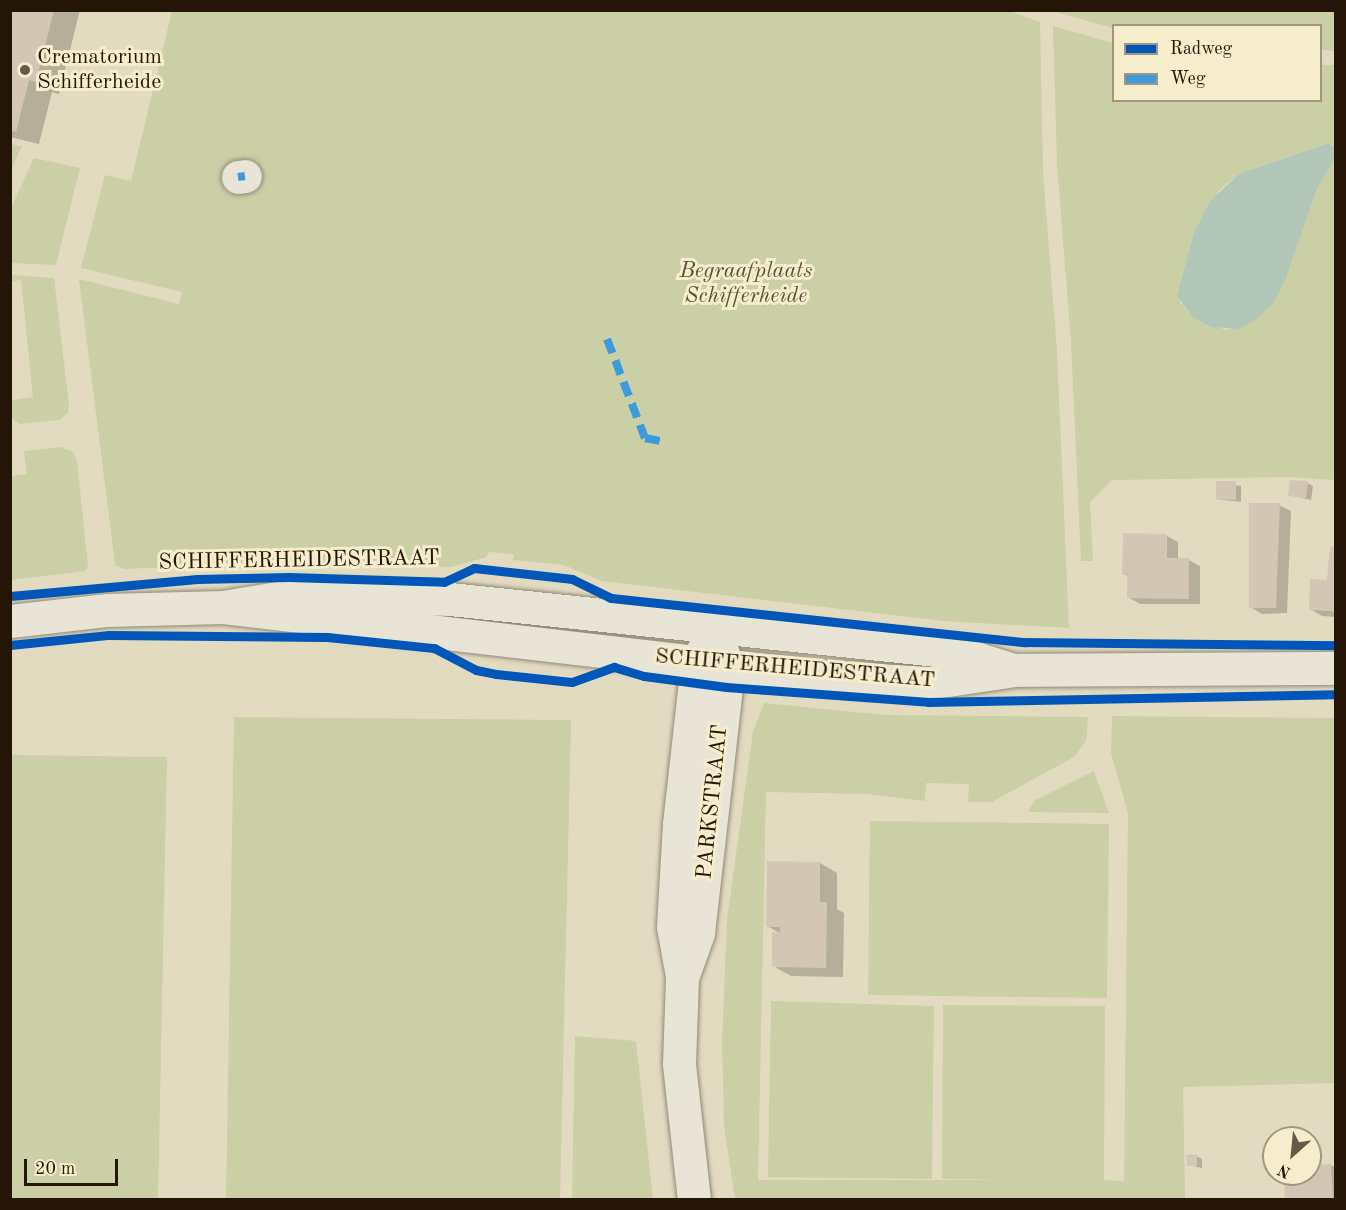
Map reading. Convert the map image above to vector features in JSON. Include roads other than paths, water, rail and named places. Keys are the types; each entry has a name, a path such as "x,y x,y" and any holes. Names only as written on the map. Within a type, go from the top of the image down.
{"street":[{"name":"SCHIFFERHEIDESTRAAT","path":"223,608 301,594 427,598 956,652 1015,670"},
{"name":"SCHIFFERHEIDESTRAAT","path":"10,621 107,610 223,608 712,665 928,684 1015,670 1335,668"},
{"name":"PARKSTRAAT","path":"694,1200 679,1064 682,976 698,933 714,626"}],"place":[{"name":"Crematorium Schifferheide","path":"25,70"}],"park label":[{"name":"Begraafplaats Schifferheide","path":"746,284"}]}
